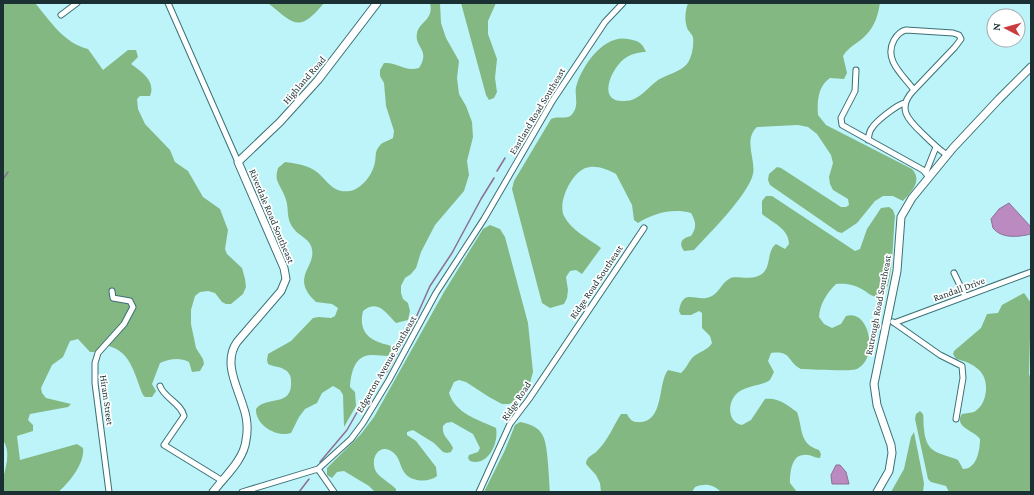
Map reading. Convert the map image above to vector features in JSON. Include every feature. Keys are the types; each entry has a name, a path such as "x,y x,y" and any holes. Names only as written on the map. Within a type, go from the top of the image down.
{"street":[{"path":"62,15 77,3"},
{"name":"Riverdale Road Southeast","path":"168,3 284,268 286,279 281,291 237,342 232,350 232,372 244,407 247,426 246,442 238,460 213,492"},
{"name":"Highland Road","path":"238,162 280,122 318,80 377,3"},
{"name":"Eastland Road Southeast","path":"474,235 557,94 605,22 623,3"},
{"path":"914,90 895,66 891,58 890,49 899,33 906,30 959,35 961,39 958,44 914,90 905,103 905,110 908,119 936,147 947,155"},
{"name":"Rutrough Road Southeast","path":"877,492 889,471 892,459 891,445 877,405 874,391 875,376 897,271 902,217 909,202 928,175 1031,67"},
{"path":"856,70 855,91 840,121 843,127 928,175 936,147"},
{"path":"868,140 870,132 874,126 899,104 905,103"},
{"name":"Ridge Road Southeast","path":"564,346 644,228"},
{"name":"Edgerton Avenue Southeast","path":"318,469 351,439 363,423 399,363 436,293 474,235"},
{"name":"Randall Drive","path":"894,323 1031,272"},
{"path":"954,273 965,296"},
{"name":"Hiram Street","path":"109,492 95,382 95,363 98,353 124,324 133,307 130,301 113,298 112,291"},
{"path":"886,321 894,323 940,355 962,366 963,378 956,419"},
{"name":"Ridge Road","path":"479,492 514,418 529,399 564,346"},
{"path":"160,386 164,393 182,411 184,416 164,445 221,480"},
{"path":"242,492 318,469 334,492"}],"green space":[{"path":"3,3 35,3 58,31 72,42 88,49 103,70 128,50 136,50 138,57 131,64 147,77 151,86 150,96 140,96 137,99 138,109 145,124 170,150 175,162 188,171 203,197 220,209 228,230 225,249 227,254 242,268 246,287 243,294 231,304 222,302 215,293 208,291 200,292 195,296 191,310 191,324 196,348 203,359 204,364 200,371 192,372 189,362 182,359 167,360 160,363 152,384 156,391 152,397 145,397 143,395 130,363 120,351 103,345 94,352 90,352 78,339 70,341 63,357 52,365 41,388 42,393 46,398 71,404 68,407 30,414 28,420 33,425 33,431 17,436 20,460 77,444 83,448 83,454 79,466 67,483 58,492 3,492 7,450 3,440"},
{"path":"268,3 324,3 316,13 308,19 302,22 297,22 291,21"},
{"path":"430,3 440,3 441,23 446,38 459,61 457,78 459,94 466,106 472,122 473,137 467,161 469,175 464,191 435,225 421,252 416,268 405,278 401,286 403,299 408,303 410,311 408,320 396,323 381,308 373,306 363,311 362,322 364,331 367,335 375,341 389,345 393,348 389,356 367,355 362,357 355,365 351,376 350,387 355,392 356,406 344,427 343,395 340,390 333,386 322,393 317,403 305,409 291,433 279,434 263,425 259,420 256,409 260,405 278,400 288,395 291,379 290,374 286,371 268,364 268,354 291,341 313,318 331,318 335,316 338,308 332,304 316,302 308,293 304,278 311,260 311,246 310,243 291,225 286,201 277,180 278,168 285,162 307,167 314,170 330,185 338,190 350,191 363,184 374,167 377,150 381,144 393,138 394,131 386,106 384,83 380,76 380,70 384,63 394,64 409,69 419,68 422,62 423,53 418,42 417,33 430,13"},
{"path":"461,3 496,3 488,21 488,34 497,59 495,78 497,92 494,98 489,100 486,95"},
{"path":"688,3 880,3 872,28 843,56 847,73 844,79 830,78 823,85 818,99 818,115 826,125 912,169 916,178 915,186 903,201 893,196 883,196 875,201 857,223 842,233 838,232 770,185 768,180 769,174 777,167 781,168 841,207 846,207 849,205 848,199 833,190 830,184 829,177 833,163 831,155 817,134 808,127 798,125 757,127 753,132 750,144 753,174 750,183 727,214 694,250 684,251 681,243 685,238 691,236 695,227 695,222 691,213 677,211 664,212 638,223 634,220 632,205 616,174 597,167 584,169 572,179 565,195 562,210 571,226 601,248 582,274 576,270 570,271 566,277 568,290 567,298 564,304 550,308 542,303 512,189 514,181 551,119 569,117 573,113 576,106 576,88 580,76 596,52 603,46 611,41 628,39 639,42 646,52 640,52 627,57 615,70 609,84 609,91 611,97 616,100 625,101 635,99 658,80 677,71 687,64 691,55 693,44 693,37 688,30 685,20"},
{"path":"766,196 772,196 855,251 860,249 867,229 881,208 889,207 893,210 895,216 890,275 885,292 880,296 875,297 855,286 848,284 836,284 824,299 820,312 819,317 824,324 832,328 841,324 846,316 854,316 861,320 866,327 870,346 864,364 853,370 801,369 783,353 771,353 768,361 774,372 770,380 740,391 733,399 731,404 730,410 733,420 742,425 751,420 765,399 774,399 786,404 797,412 805,440 808,444 819,450 821,454 820,458 804,455 796,458 791,470 790,483 797,492 721,492 715,487 702,485 695,487 692,492 601,492 600,483 596,475 586,464 587,459 602,446 621,414 627,414 631,420 636,422 645,421 652,417 656,411 662,384 668,370 681,373 693,357 708,348 712,343 710,336 702,328 702,313 699,311 691,315 681,315 679,311 684,299 687,297 706,298 717,292 729,279 736,277 750,278 760,275 764,272 768,265 773,247 776,244 785,249 789,244 783,230 762,214 762,201"},
{"path":"490,225 500,229 505,237 528,323 533,372 530,383 516,401 509,404 502,404 466,382 459,380 454,382 449,393 457,406 475,419 496,428 496,440 491,452 482,460 476,462 470,461 468,458 469,455 478,452 480,448 473,434 452,422 446,423 443,426 445,436 453,448 451,452 447,453 443,452 434,443 413,430 407,432 407,435 416,441 436,467 437,476 434,478 429,480 415,480 411,478 402,469 396,455 386,449 378,452 376,455 374,459 375,469 379,475 396,489 396,492 375,492 369,486 344,471 337,472 332,478 327,475 327,468 361,434 374,417 444,292 483,229"},
{"path":"1024,293 1031,303 1029,374 1031,380 1031,492 949,492 946,486 931,482 928,479 915,419 916,414 920,411 923,414 925,437 931,448 940,454 958,460 963,469 972,466 977,458 980,439 962,426 960,418 962,414 974,412 979,408 985,398 985,380 983,374 979,370 969,363 956,359 953,354 954,351 981,328 987,314 998,313 1002,305"},
{"path":"520,422 534,426 539,430 545,440 550,492 484,492 505,450 515,425"},
{"path":"914,432 924,483 923,492 891,492 904,469 911,437"}],"shaded area":[{"path":"1009,203 1031,227 1031,234 1006,236 997,232 993,228 991,219 999,209"},
{"path":"836,465 840,465 846,472 849,484 832,484 831,475"}],"waterway":[{"path":"497,171 505,158"},
{"path":"3,179 8,172"},
{"path":"320,462 347,430 360,407 388,370 414,322 430,286 452,253 494,178"},
{"path":"299,492 309,479"}]}
